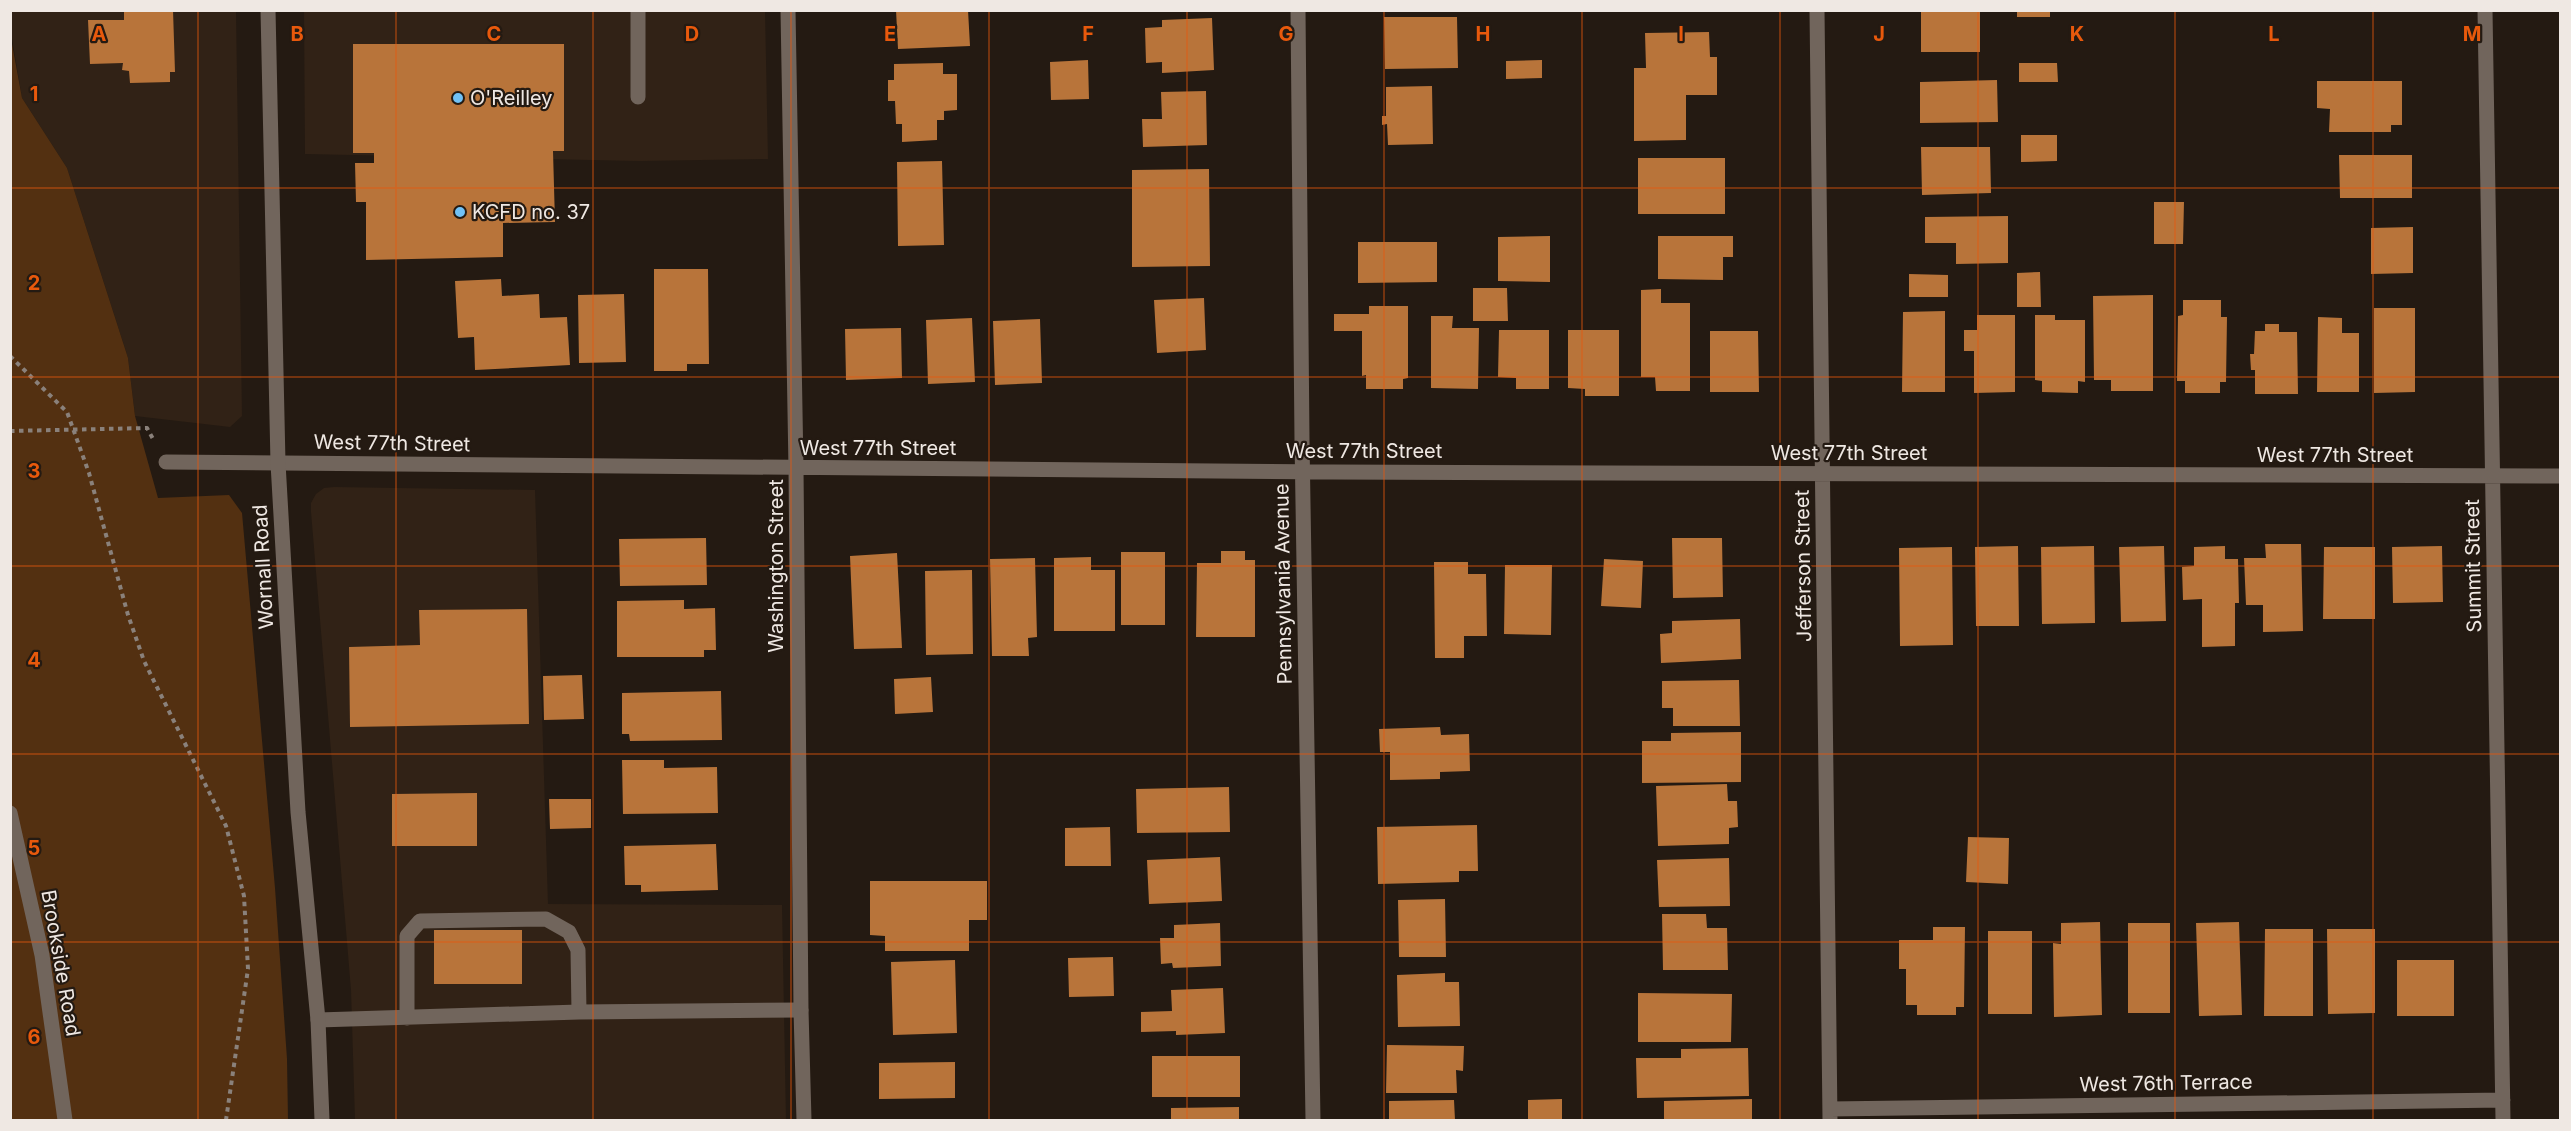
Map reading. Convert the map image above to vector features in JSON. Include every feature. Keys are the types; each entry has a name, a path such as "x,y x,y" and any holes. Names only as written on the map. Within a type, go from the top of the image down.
{"street":[{"name":"Wornall Road","path":"268,10 278,463 298,812 318,1020 322,1120"},
{"path":"638,10 638,98"},
{"name":"Washington Street","path":"788,10 804,1120"},
{"name":"Pennsylvania Avenue","path":"1299,10 1302,472 1313,1120"},
{"name":"Jefferson Street","path":"1817,10 1830,1115"},
{"name":"Summit Street","path":"2486,10 2503,1120"},
{"name":"West 77th Street","path":"166,462 1302,472 2560,476"},
{"name":"Brookside Road","path":"10,813 42,954 64,1120"},
{"path":"407,1018 407,936 420,921 546,919 569,932 578,950 579,1012"},
{"path":"318,1020 579,1012 801,1010"},
{"name":"West 76th Terrace","path":"1830,1115 2503,1100"}],"path":[{"path":"10,356 67,412 89,473 128,615 144,661 226,826 244,896 248,969 226,1120"},
{"path":"10,431 121,429"}],"shaded area":[{"path":"10,11 236,11 242,416 230,427 135,416 128,358 67,168 22,98 11,33"},
{"path":"304,11 765,11 768,159 639,161 305,154"},
{"path":"10,33 22,98 67,168 128,358 135,416 158,498 229,495 242,513 275,888 287,1059 288,1120 11,1120"},
{"path":"324,488 535,490 548,904 782,905 786,1120 355,1120 351,990 311,512 311,503 316,494"}],"building":[{"path":"124,10 173,10 175,72 170,72 170,82 130,83 129,71 122,70 123,63 90,64 88,20 124,20"},
{"path":"896,10 968,10 970,46 898,49"},
{"path":"2017,10 2050,10 2050,17 2017,17"},
{"path":"1980,11 1980,52 1921,52 1921,12"},
{"path":"1384,17 1457,17 1458,68 1385,69"},
{"path":"1212,18 1214,70 1162,73 1162,62 1146,63 1145,28 1162,27 1162,20"},
{"path":"1709,32 1710,57 1717,57 1717,95 1686,95 1686,140 1634,141 1634,68 1646,68 1645,33"},
{"path":"353,44 564,44 564,151 553,151 555,222 503,223 503,257 366,260 366,202 356,202 355,163 374,163 374,153 353,153"},
{"path":"1088,60 1089,99 1051,100 1050,62"},
{"path":"1542,60 1542,78 1506,79 1506,61"},
{"path":"943,63 943,74 957,74 957,110 944,111 944,120 937,120 937,140 902,142 902,124 896,124 895,101 888,101 888,80 894,80 894,64"},
{"path":"2019,63 2057,63 2058,82 2019,82"},
{"path":"1997,80 1998,122 1920,123 1920,82"},
{"path":"2317,81 2402,81 2402,125 2391,125 2391,132 2329,132 2330,109 2317,108"},
{"path":"1432,86 1433,144 1388,145 1387,124 1382,125 1382,116 1386,116 1386,87"},
{"path":"1206,91 1207,145 1143,147 1142,119 1162,119 1161,92"},
{"path":"2021,135 2057,135 2057,161 2021,162"},
{"path":"1921,147 1990,147 1991,193 1922,195"},
{"path":"2339,155 2412,155 2412,198 2340,198"},
{"path":"1638,158 1725,158 1725,214 1638,214"},
{"path":"942,161 944,245 898,246 897,162"},
{"path":"1209,169 1210,266 1132,267 1132,170"},
{"path":"2154,202 2184,202 2183,244 2154,244"},
{"path":"2008,216 2008,263 1956,264 1956,243 1925,243 1925,217"},
{"path":"2413,227 2413,273 2371,274 2371,228"},
{"path":"1550,236 1550,282 1498,281 1498,237"},
{"path":"1658,236 1733,236 1733,257 1723,257 1723,280 1658,279"},
{"path":"1358,242 1437,242 1437,282 1358,283"},
{"path":"654,269 708,269 709,364 687,364 687,371 654,371"},
{"path":"2040,272 2041,307 2017,307 2017,273"},
{"path":"1909,274 1948,275 1948,297 1909,297"},
{"path":"501,279 502,296 539,294 540,318 567,317 570,365 475,370 474,337 458,338 455,281"},
{"path":"1473,288 1507,288 1508,321 1473,321"},
{"path":"1661,289 1661,303 1690,303 1690,391 1656,391 1655,377 1641,377 1641,290"},
{"path":"624,294 626,362 579,363 578,295"},
{"path":"2153,295 2153,391 2111,391 2111,380 2094,380 2093,296"},
{"path":"1204,298 1206,350 1157,353 1154,300"},
{"path":"2183,300 2221,300 2221,317 2227,317 2226,382 2220,382 2220,393 2185,393 2185,381 2177,381 2178,316 2183,315"},
{"path":"1369,306 1408,306 1408,378 1403,379 1403,389 1366,389 1366,375 1362,376 1362,331 1334,331 1334,314 1369,314"},
{"path":"2374,308 2415,308 2415,392 2374,393"},
{"path":"1945,311 1945,392 1902,392 1903,312"},
{"path":"1977,315 2015,315 2015,392 1974,393 1974,351 1964,351 1964,330 1977,330"},
{"path":"2035,315 2055,315 2055,320 2085,320 2085,382 2078,381 2078,393 2042,392 2042,381 2035,380"},
{"path":"1431,316 1453,316 1452,328 1479,328 1478,389 1431,388"},
{"path":"2318,317 2342,318 2342,333 2359,333 2359,392 2317,392"},
{"path":"972,318 975,382 928,384 926,320"},
{"path":"1040,319 1042,383 995,385 993,321"},
{"path":"2265,324 2279,324 2279,332 2297,332 2298,394 2255,394 2255,370 2251,370 2250,354 2254,354 2255,331 2265,331"},
{"path":"901,328 902,378 846,380 845,329"},
{"path":"1499,330 1549,330 1549,389 1516,389 1516,378 1498,377"},
{"path":"1568,330 1619,330 1619,396 1585,396 1585,389 1568,388"},
{"path":"1710,331 1758,331 1759,392 1710,392"},
{"path":"706,538 707,585 620,586 619,539"},
{"path":"1672,538 1722,538 1723,597 1673,598"},
{"path":"2265,544 2301,544 2303,631 2263,632 2263,605 2246,605 2244,558 2266,558"},
{"path":"2018,546 2019,626 1976,626 1975,547"},
{"path":"2094,546 2095,623 2042,624 2041,547"},
{"path":"2164,546 2166,621 2121,622 2119,547"},
{"path":"2225,546 2225,559 2238,559 2239,603 2235,603 2235,646 2202,647 2202,599 2183,600 2182,567 2194,566 2194,547"},
{"path":"2442,546 2443,602 2393,603 2392,547"},
{"path":"1952,547 1953,645 1900,646 1899,548"},
{"path":"2324,547 2375,547 2375,619 2323,619"},
{"path":"1221,551 1245,551 1245,560 1255,560 1255,637 1196,637 1197,563 1221,563"},
{"path":"1121,552 1165,552 1165,625 1121,625"},
{"path":"897,553 902,648 854,649 850,556"},
{"path":"1091,557 1091,570 1115,570 1115,631 1054,631 1054,558"},
{"path":"1035,558 1037,637 1028,638 1029,656 992,656 990,559"},
{"path":"1604,559 1643,561 1641,608 1601,606"},
{"path":"1434,562 1468,562 1468,574 1486,574 1487,636 1464,636 1464,658 1435,658"},
{"path":"1505,565 1552,565 1551,635 1504,634"},
{"path":"972,570 973,654 926,655 925,571"},
{"path":"684,600 684,609 715,608 716,650 704,650 704,657 617,657 617,601"},
{"path":"527,609 529,724 350,727 349,647 420,645 419,610"},
{"path":"1740,619 1741,659 1661,663 1660,634 1672,633 1672,621"},
{"path":"582,675 584,719 544,720 543,676"},
{"path":"931,677 933,712 895,714 894,679"},
{"path":"1739,680 1740,726 1673,726 1673,708 1662,708 1662,681"},
{"path":"721,691 722,740 630,741 629,734 622,734 622,693"},
{"path":"1440,727 1441,735 1469,734 1470,771 1440,772 1440,779 1390,780 1390,752 1380,752 1379,729"},
{"path":"1741,732 1741,782 1642,783 1642,741 1671,741 1671,733"},
{"path":"622,760 664,760 664,768 717,767 718,813 623,814"},
{"path":"1727,784 1728,801 1737,801 1738,827 1729,828 1729,844 1658,846 1656,786"},
{"path":"1229,787 1230,832 1137,833 1136,789"},
{"path":"477,793 477,846 392,846 392,794"},
{"path":"549,799 591,799 591,828 550,829"},
{"path":"1477,825 1478,871 1459,871 1459,882 1378,884 1377,827"},
{"path":"1110,827 1111,866 1065,866 1065,828"},
{"path":"1968,837 2009,838 2008,884 1966,882"},
{"path":"716,844 718,890 641,892 641,885 625,885 624,846"},
{"path":"1220,857 1222,901 1149,904 1147,860"},
{"path":"1729,858 1730,906 1659,907 1657,860"},
{"path":"870,881 987,881 987,920 969,920 969,951 885,951 885,936 870,935"},
{"path":"1445,899 1446,957 1399,957 1398,900"},
{"path":"1662,914 1706,914 1707,928 1727,928 1728,970 1663,970"},
{"path":"2100,922 2102,1015 2054,1017 2053,943 2061,944 2061,923"},
{"path":"2239,922 2242,1015 2199,1016 2196,923"},
{"path":"1220,923 1221,966 1173,968 1172,963 1161,964 1160,938 1174,938 1174,925"},
{"path":"2128,923 2170,923 2170,1013 2128,1013"},
{"path":"1933,927 1965,927 1964,1007 1956,1007 1956,1015 1917,1015 1917,1005 1906,1005 1906,969 1899,969 1899,940 1933,940"},
{"path":"2265,929 2313,929 2313,1016 2264,1016"},
{"path":"2327,929 2375,929 2375,1013 2328,1014"},
{"path":"434,930 522,930 522,984 434,984"},
{"path":"1988,931 2032,931 2032,1014 1988,1014"},
{"path":"1113,957 1114,996 1069,997 1068,958"},
{"path":"955,960 957,1033 893,1035 891,962"},
{"path":"2397,960 2454,960 2454,1016 2397,1016"},
{"path":"1445,973 1445,982 1459,982 1460,1026 1398,1027 1397,975"},
{"path":"1223,988 1225,1033 1176,1035 1176,1031 1141,1032 1141,1012 1172,1011 1171,990"},
{"path":"1638,993 1732,994 1731,1042 1638,1042"},
{"path":"1387,1045 1464,1046 1463,1071 1456,1070 1457,1093 1386,1093"},
{"path":"1748,1048 1749,1096 1637,1098 1636,1058 1681,1058 1681,1049"},
{"path":"1152,1056 1240,1056 1240,1097 1152,1097"},
{"path":"955,1062 955,1098 879,1099 879,1063"},
{"path":"1562,1099 1562,1120 1528,1120 1528,1100"},
{"path":"1752,1099 1752,1120 1664,1120 1664,1101"},
{"path":"1454,1100 1455,1120 1389,1120 1389,1101"},
{"path":"1239,1107 1239,1120 1171,1120 1171,1108"}],"place":[{"name":"O'Reilley","path":"458,98"},
{"name":"KCFD no. 37","path":"460,212"}]}
